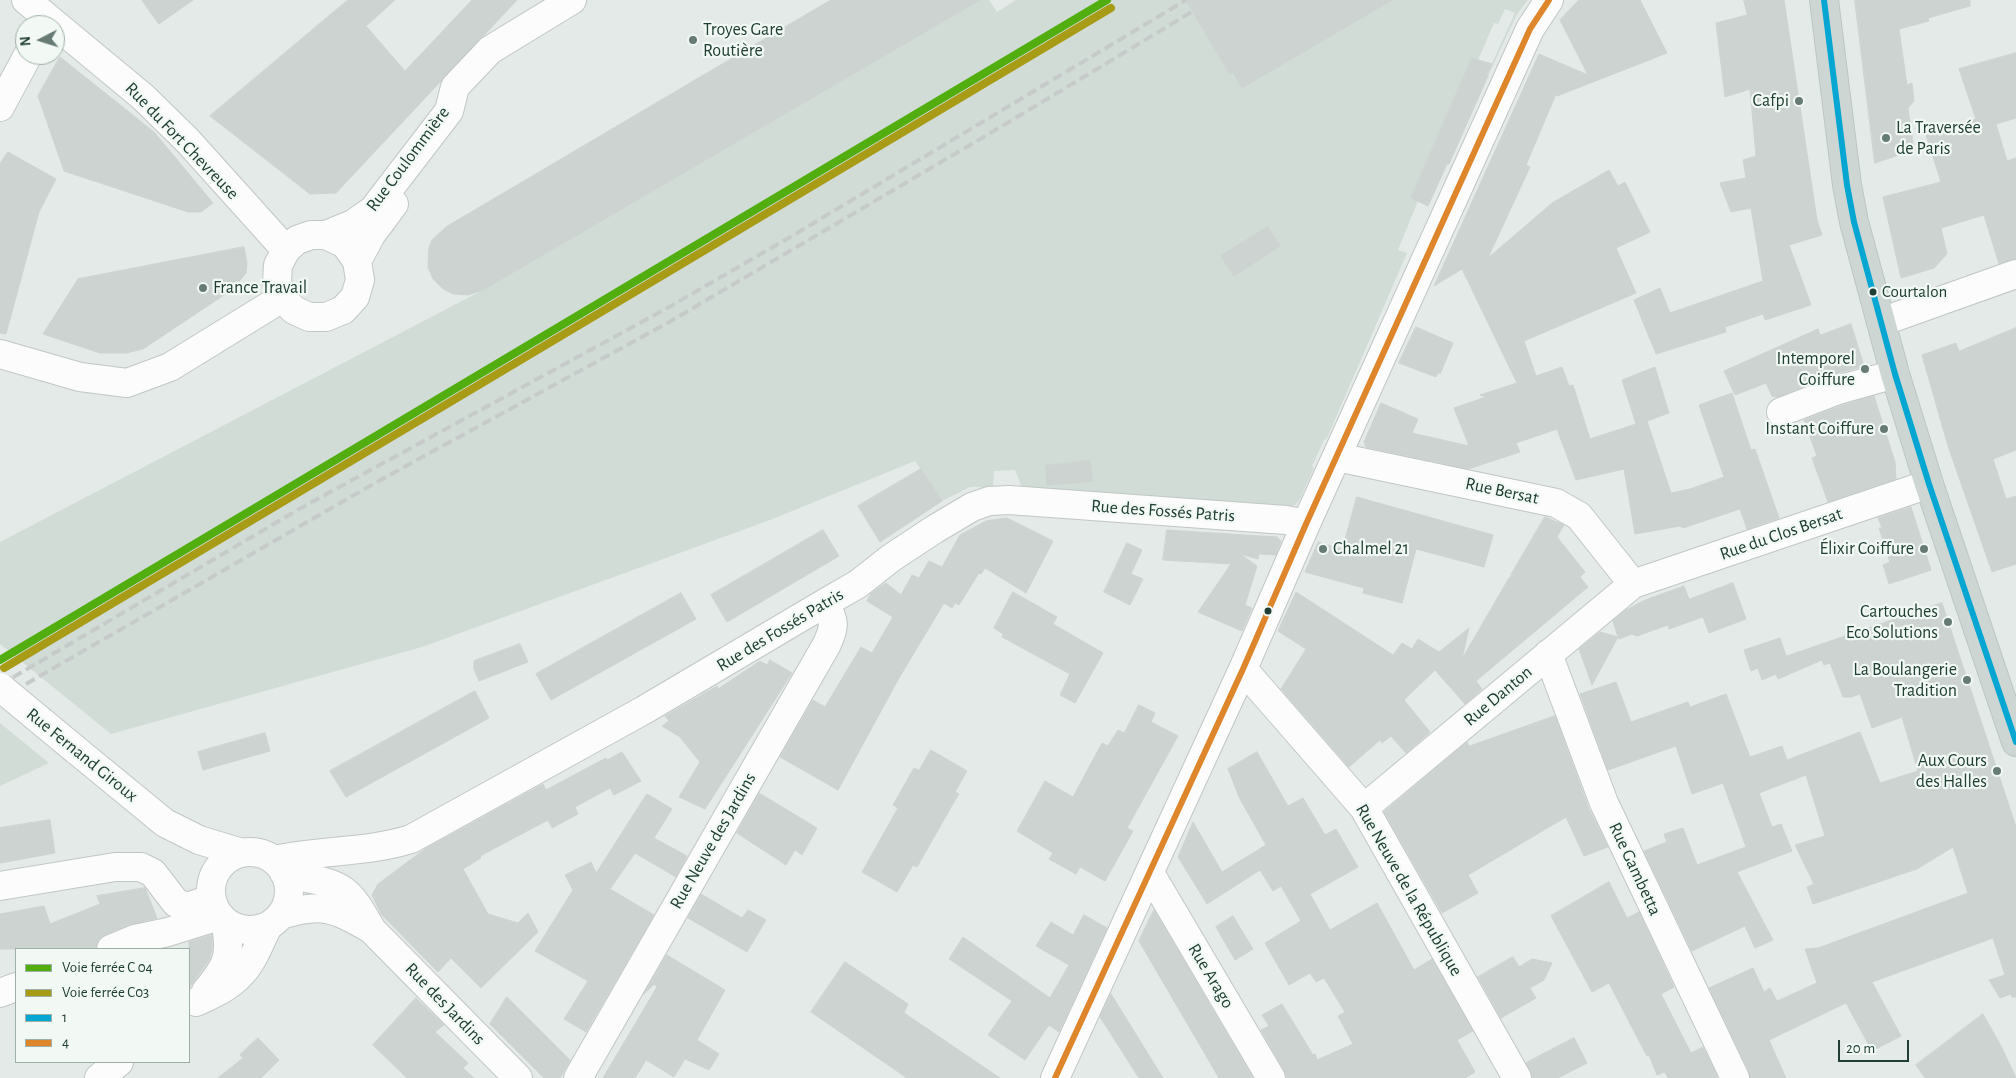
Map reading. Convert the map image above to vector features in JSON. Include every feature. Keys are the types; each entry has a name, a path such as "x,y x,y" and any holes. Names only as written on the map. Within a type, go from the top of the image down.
{"main road":[{"path":"1824,0 1847,185 1854,222 1895,374 1929,484 2016,742"}],"street":[{"name":"Rue du Fort Chevreuse","path":"26,0 41,15"},
{"name":"Rue Coulommière","path":"326,235 353,224 373,210 449,111 455,87 490,50 572,0"},
{"path":"1054,1078 1150,873 1530,29 1549,0"},
{"name":"Rue du Fort Chevreuse","path":"65,35 143,97 187,140 262,226 286,250"},
{"path":"0,107 23,65"},
{"path":"357,261 371,235 430,161"},
{"path":"311,235 326,235 345,244 357,261 360,280 355,297 343,310 326,317 309,317 294,310 282,298 277,282 278,265 286,250 297,240 311,235"},
{"path":"1881,322 2016,274"},
{"path":"0,354 80,377 126,382 170,367 282,298"},
{"path":"1781,412 1838,390 1895,374"},
{"name":"Rue Bersat","path":"1337,457 1556,503 1579,516 1633,584"},
{"name":"Rue du Clos Bersat","path":"1633,584 1929,484"},
{"name":"Rue des Fossés Patris","path":"279,867 294,856 391,846 411,839 644,710 858,584 891,558 935,529 972,507 989,501 1009,500 1138,508 1286,520 1306,524"},
{"name":"Rue Danton","path":"1364,808 1633,584"},
{"name":"Rue Neuve des Jardins","path":"578,1078 827,644 834,630 834,619 826,603"},
{"name":"Rue Gambetta","path":"1548,654 1604,803 1735,1078"},
{"name":"Rue Neuve de la République","path":"1243,668 1364,808 1517,1078"},
{"name":"Rue Fernand Giroux","path":"0,687 165,823 197,859 205,873 229,939 229,955 223,971 192,1005"},
{"name":"Rue Fernand Giroux","path":"165,823 199,840 242,853"},
{"path":"192,1005 220,991 236,979 249,964 275,920 286,906 288,883 279,867 256,853 242,853 230,857 221,865 214,876 216,906 235,927 246,930 258,930 275,920"},
{"path":"0,886 115,867 141,867 154,873 176,903 187,907 216,906"},
{"name":"Rue des Jardins","path":"279,867 324,882 344,891 372,930 518,1078"},
{"name":"Rue Arago","path":"1150,873 1272,1078"},
{"path":"113,948 135,939 168,932 216,906"},
{"name":"Rue des Jardins","path":"275,920 303,908 319,908 344,914 372,930"},
{"path":"0,993 15,986"}],"shaded area":[{"path":"980,0 989,0 997,12 1016,0 1528,0 1517,14 1488,76 1487,74 1515,13 1505,9 1498,24 1494,23 1478,60 1472,58 1411,198 1418,201 1398,250 1407,253 1327,438 1324,440 1312,466 1314,468 1300,499 1295,505 1286,508 1023,490 1015,470 994,471 993,487 970,487 942,501 915,461 770,520 422,647 111,734 0,644 0,542 483,290"},
{"path":"0,723 49,763 0,786"}],"building":[{"path":"142,0 193,0 159,24"},
{"path":"348,0 395,0 366,26 405,71 472,0 517,0 336,193 310,194 210,116"},
{"path":"831,0 980,0 483,290 468,295 453,294 442,288 433,279 428,267 429,248 432,240 446,227"},
{"path":"1186,0 1392,0 1242,88 1233,72 1230,74"},
{"path":"1579,0 1640,0 1667,53 1557,96 1556,94 1526,165 1530,167 1488,258 1552,203 1609,170 1618,186 1625,182 1650,232 1616,248 1636,293 1524,341 1536,376 1562,367 1569,386 1573,385 1590,439 1636,424 1622,380 1655,367 1669,413 1647,421 1671,493 1690,489 1724,477 1699,405 1732,393 1751,450 1755,449 1779,518 1747,529 1740,509 1683,528 1680,526 1635,534 1624,469 1576,480 1557,429 1516,443 1520,452 1468,469 1366,447 1364,442 1381,403 1418,419 1412,433 1469,446 1454,408 1486,397 1480,395 1517,383 1462,269 1434,286 1539,54 1588,75 1560,20"},
{"path":"1744,0 1784,0 1817,220 1822,235 1789,245 1811,305 1765,320 1763,314 1725,327 1726,332 1656,354 1634,300 1660,288 1670,313 1763,281 1751,208 1731,212 1720,183 1746,178 1743,160 1756,156 1750,89 1725,97 1716,23 1747,15"},
{"path":"1855,0 1970,0 1970,6 1928,18 1929,21 1899,29 1907,85 1912,83 1914,101 1908,108 1914,150 1875,163"},
{"path":"2016,53 2016,118 1996,124 2007,161 2016,158 2016,259 1999,264 1984,215 1941,228 1947,254 1934,268 1901,278 1883,197 1941,182 1926,135 1976,119 1959,69"},
{"path":"1472,58 1492,64 1449,164 1447,164 1428,206 1411,198"},
{"path":"65,61 154,132 213,203 201,212 188,212 64,171 38,96 55,65 65,65"},
{"path":"8,152 56,179 39,212 6,334 0,333 0,164"},
{"path":"1268,227 1280,246 1234,276 1221,256"},
{"path":"244,247 247,263 246,273 233,289 143,349 126,353 100,353 43,334 78,279"},
{"path":"1851,324 1864,366 1832,375 1778,397 1772,396 1766,383 1735,395 1724,371 1818,329 1820,335"},
{"path":"1416,327 1453,343 1440,374 1439,371 1436,377 1399,363"},
{"path":"2016,328 2016,450 1993,459 2006,499 2016,496 2016,564 1992,572 1948,446 1922,355 1956,343 1959,351"},
{"path":"1874,396 1895,462 1896,479 1828,502 1812,458 1817,456 1804,420 1843,405"},
{"path":"1090,461 1093,481 1047,485 1046,466"},
{"path":"921,469 942,501 880,542 858,506"},
{"path":"1357,497 1493,535 1484,567 1416,549 1402,603 1363,593 1364,588 1305,572 1318,542 1342,549"},
{"path":"1911,507 1931,570 1889,584 1883,565 1890,562 1879,528 1882,528 1878,518"},
{"path":"1545,517 1564,525 1557,537 1585,572 1580,577 1588,587 1476,681 1482,689 1465,704 1435,670 1404,700 1430,732 1406,753 1391,736 1382,743 1380,740 1349,767 1281,689 1306,649 1278,631 1296,592 1393,655 1402,643 1412,649 1418,639 1439,652 1469,628 1462,659 1509,578 1513,575 1511,575"},
{"path":"1007,518 1053,541 1026,593 985,568 981,574 979,573 959,605 955,603 952,608 944,603 899,678 838,790 780,757 813,700 825,707 861,647 872,653 893,617 867,601 871,593 886,583 901,595 912,575 919,578 929,561 942,567 960,535 986,521"},
{"path":"823,530 839,556 727,622 711,595"},
{"path":"1167,530 1277,537 1281,541 1276,555 1259,554 1258,559 1240,554 1257,566 1245,605 1252,608 1242,631 1198,612 1231,564 1163,560"},
{"path":"1127,543 1142,550 1131,574 1143,579 1130,605 1104,592"},
{"path":"1733,583 1746,619 1709,633 1703,617 1669,629 1668,625 1637,636 1632,634 1619,639 1613,621 1626,610 1645,600 1684,586 1689,599"},
{"path":"1013,592 1057,617 1053,624 1103,653 1075,703 1060,695 1070,674 1002,637 1003,634 994,628"},
{"path":"681,593 696,619 551,700 536,674"},
{"path":"1942,603 2016,827 2016,997 2012,997 2011,994 2000,998 1989,980 2005,975 1993,938 1872,982 1901,1036 1872,1051 1846,1003 1769,1040 1786,1078 1750,1078 1749,1071 1709,988 1753,968 1764,992 1770,988 1777,1001 1817,983 1805,949 1818,948 1968,893 1953,847 1917,869 1813,904 1807,887 1814,884 1795,845 1825,836 1806,775 1759,793 1772,827 1781,824 1792,851 1737,872 1773,940 1755,948 1745,926 1692,951 1644,851 1667,842 1664,834 1683,828 1697,865 1746,847 1723,783 1692,794 1676,746 1608,770 1580,694 1616,682 1631,722 1688,702 1690,707 1726,694 1750,757 1782,746 1787,760 1860,732 1880,783 1918,771 1902,717 1872,728 1860,694 1843,697 1830,663 1824,665 1822,660 1778,679 1776,674 1762,680 1758,668 1751,671 1744,650 1780,638 1786,656"},
{"path":"1600,632 1618,637 1592,685 1579,649"},
{"path":"520,644 528,662 479,681 474,669 474,661"},
{"path":"770,660 792,673 705,809 679,797 700,762 680,737 662,726 669,721 665,716 717,686 718,689 760,661 767,665"},
{"path":"475,691 489,718 346,797 330,771"},
{"path":"1139,705 1155,713 1151,722 1178,736 1127,828 1133,831 1105,881 1080,867 1076,874 1049,859 1053,853 1017,831 1045,781 1073,797 1102,743 1108,746 1118,730 1124,733"},
{"path":"1555,716 1589,809 1608,847 1584,856 1566,817 1468,875 1478,893 1442,913 1384,812 1467,742 1469,746"},
{"path":"265,733 270,751 203,770 198,752"},
{"path":"931,750 967,771 955,792 959,794 917,867 913,865 897,892 862,872 898,808 893,805 914,768 919,770"},
{"path":"622,752 641,781 614,795 610,788 575,807 578,814 552,828 548,820 480,856 481,858 463,869 488,914 518,923 528,913 538,932 481,988 451,958 438,972 381,914 372,895 378,884 425,849 543,784 546,790 606,758 607,760"},
{"path":"1257,752 1288,806 1303,798 1325,835 1336,829 1358,867 1310,894 1330,930 1377,903 1414,970 1432,959 1473,1031 1457,1040 1475,1072 1465,1078 1287,1078 1261,1030 1269,1026 1262,1015 1282,1004 1317,1060 1353,1044 1338,1016 1345,1012 1324,978 1316,982 1310,973 1289,985 1265,943 1301,921 1281,886 1273,891 1260,870 1207,904 1178,857 1193,822 1222,872 1266,845 1240,799 1228,769"},
{"path":"759,793 817,828 802,855 795,850 786,865 737,833"},
{"path":"647,794 672,809 654,838 687,856 676,877 635,853 610,889 654,915 586,1032 564,1019 588,981 535,951 573,890 565,875 591,862 596,873"},
{"path":"50,820 55,853 0,863 0,828"},
{"path":"1609,882 1627,918 1639,912 1674,987 1661,994 1691,1053 1703,1047 1718,1078 1668,1078 1665,1072 1657,1075 1649,1055 1647,1056 1609,983 1592,992 1551,916"},
{"path":"145,888 157,918 129,925 105,935 98,940 96,948 0,949 0,914 44,906 50,924 100,904 97,896"},
{"path":"701,894 742,918 748,910 766,920 747,952 688,918"},
{"path":"1154,910 1253,1078 1219,1078 1139,941"},
{"path":"1084,915 1107,928 1059,1032 1049,1025 1025,1060 988,1035 1012,1001 949,959 963,937 1050,998 1069,965 1036,946 1051,922 1073,935"},
{"path":"1233,916 1253,949 1235,960 1216,927"},
{"path":"212,935 212,950 209,960 190,987 190,948 189,942"},
{"path":"667,955 725,990 697,1040 719,1054 709,1070 685,1059 674,1077 646,1060 635,1078 603,1078 657,987 654,984 644,994"},
{"path":"1513,957 1519,967 1532,959 1552,963 1544,980 1530,988 1536,998 1501,1018 1478,977"},
{"path":"845,962 908,1004 904,1013 1000,1078 907,1078 811,1012"},
{"path":"1111,994 1163,1078 1139,1078 1100,1017"},
{"path":"507,997 570,1060 560,1078 544,1078 490,1024"},
{"path":"416,998 444,1025 435,1032 468,1063 463,1068 474,1078 407,1078 373,1045"},
{"path":"1983,1014 2016,1078 1925,1078 1916,1065"},
{"path":"258,1038 279,1060 261,1078 218,1078 243,1058 240,1055"},
{"path":"1574,1038 1587,1063 1558,1078 1533,1078 1526,1063"}],"railway":[{"path":"0,685 301,508 671,306 792,236 1186,0"},
{"path":"0,699 375,483 671,321 1004,125 1193,11"}],"transit line":[{"path":"0,660 1107,0"},
{"name":"4","path":"1055,1078 1243,669 1306,524 1530,29 1549,0"},
{"name":"1","path":"1824,0 1847,185 1854,222 1895,374 1929,484 2016,742"}],"rail line":[{"name":"C03","path":"4,668 1111,8"}],"place":[{"name":"Troyes Gare Routière","path":"693,40"},
{"name":"Cafpi","path":"1799,101"},
{"name":"La Traversée de Paris","path":"1886,138"},
{"name":"France Travail","path":"203,288"},
{"name":"Courtalon","path":"1873,292"},
{"name":"Intemporel Coiffure","path":"1865,369"},
{"name":"Instant Coiffure","path":"1884,429"},
{"name":"Chalmel 21","path":"1323,549"},
{"name":"Élixir Coiffure","path":"1924,549"},
{"name":"Cartouches Eco Solutions","path":"1948,622"},
{"name":"La Boulangerie Tradition","path":"1967,680"},
{"name":"Aux Cours des Halles","path":"1997,771"}]}
